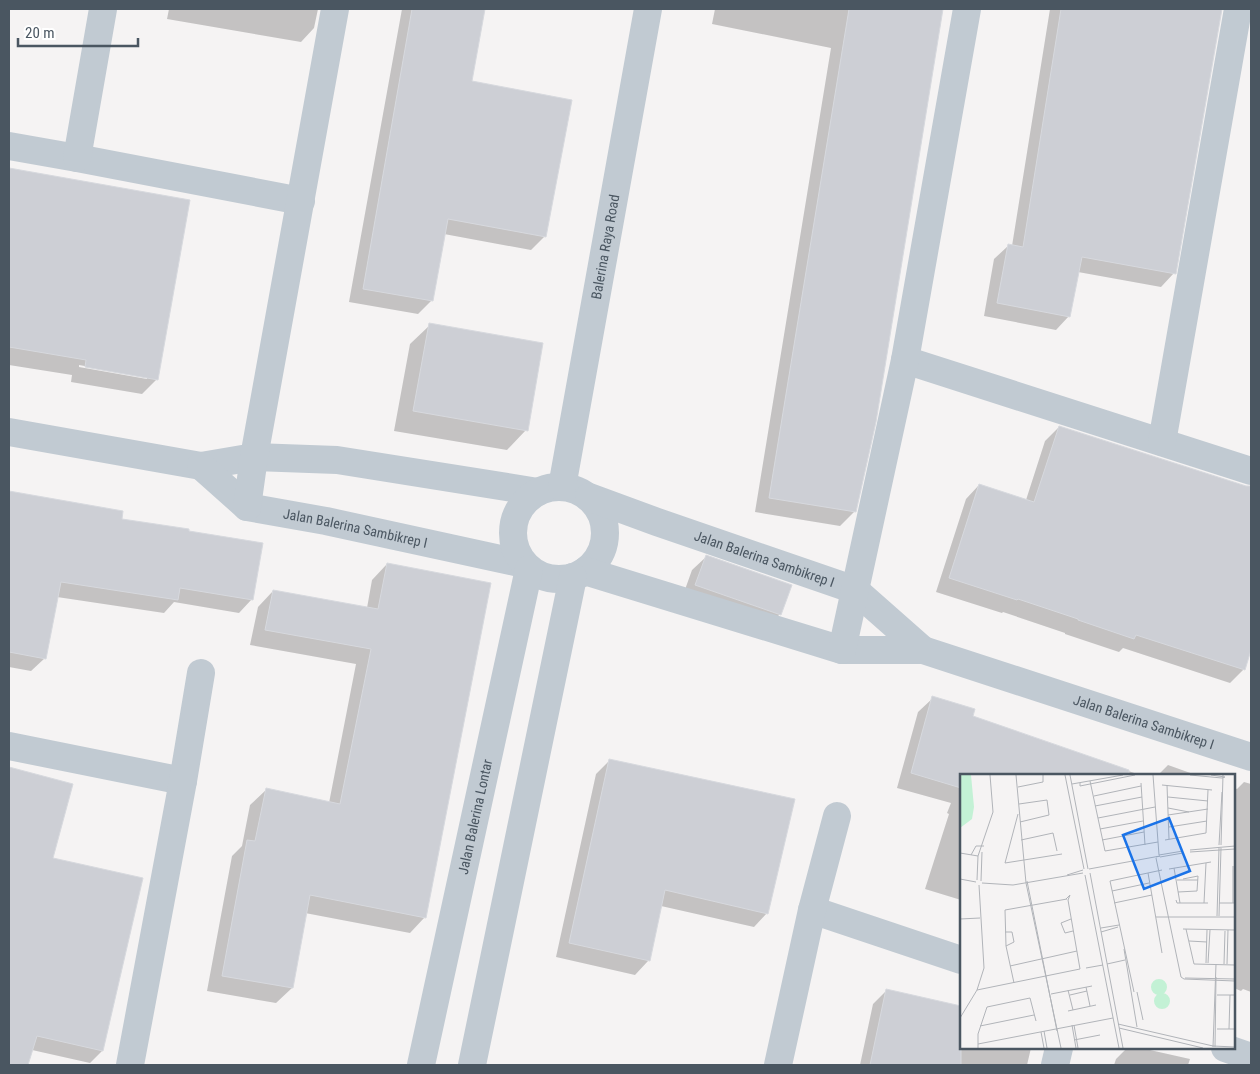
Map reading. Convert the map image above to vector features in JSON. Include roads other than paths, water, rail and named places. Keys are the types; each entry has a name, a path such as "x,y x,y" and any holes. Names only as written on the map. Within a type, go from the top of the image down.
{"street":[{"path":"77,158 103,9"},
{"path":"247,507 254,457 336,9"},
{"name":"Balerina Raya Road","path":"550,489 648,9"},
{"path":"842,650 904,360 967,9"},
{"path":"1162,442 1238,9"},
{"path":"9,146 301,201"},
{"path":"904,360 1251,471"},
{"path":"9,432 201,466 254,457 338,460 550,489 572,488 589,497 600,510 605,526 604,544 597,560 579,574 562,580 538,575 526,566 516,549 513,533 516,517 524,502 550,489"},
{"path":"201,466 247,507"},
{"name":"Jalan Balerina Sambikrep I","path":"589,497 855,590 923,650"},
{"name":"Jalan Balerina Sambikrep I","path":"247,507 326,521 526,566"},
{"name":"Jalan Balerina Lontar","path":"421,1065 526,566"},
{"path":"472,1065 579,574"},
{"name":"Jalan Balerina Sambikrep I","path":"579,574 842,650 923,650 1251,757"},
{"path":"130,1065 183,781 201,673"},
{"path":"9,746 183,781"},
{"path":"778,1065 812,910 837,816"},
{"path":"812,910 960,960"},
{"path":"1056,1065 1059,1049"},
{"path":"1228,1049 1251,1057"}]}
